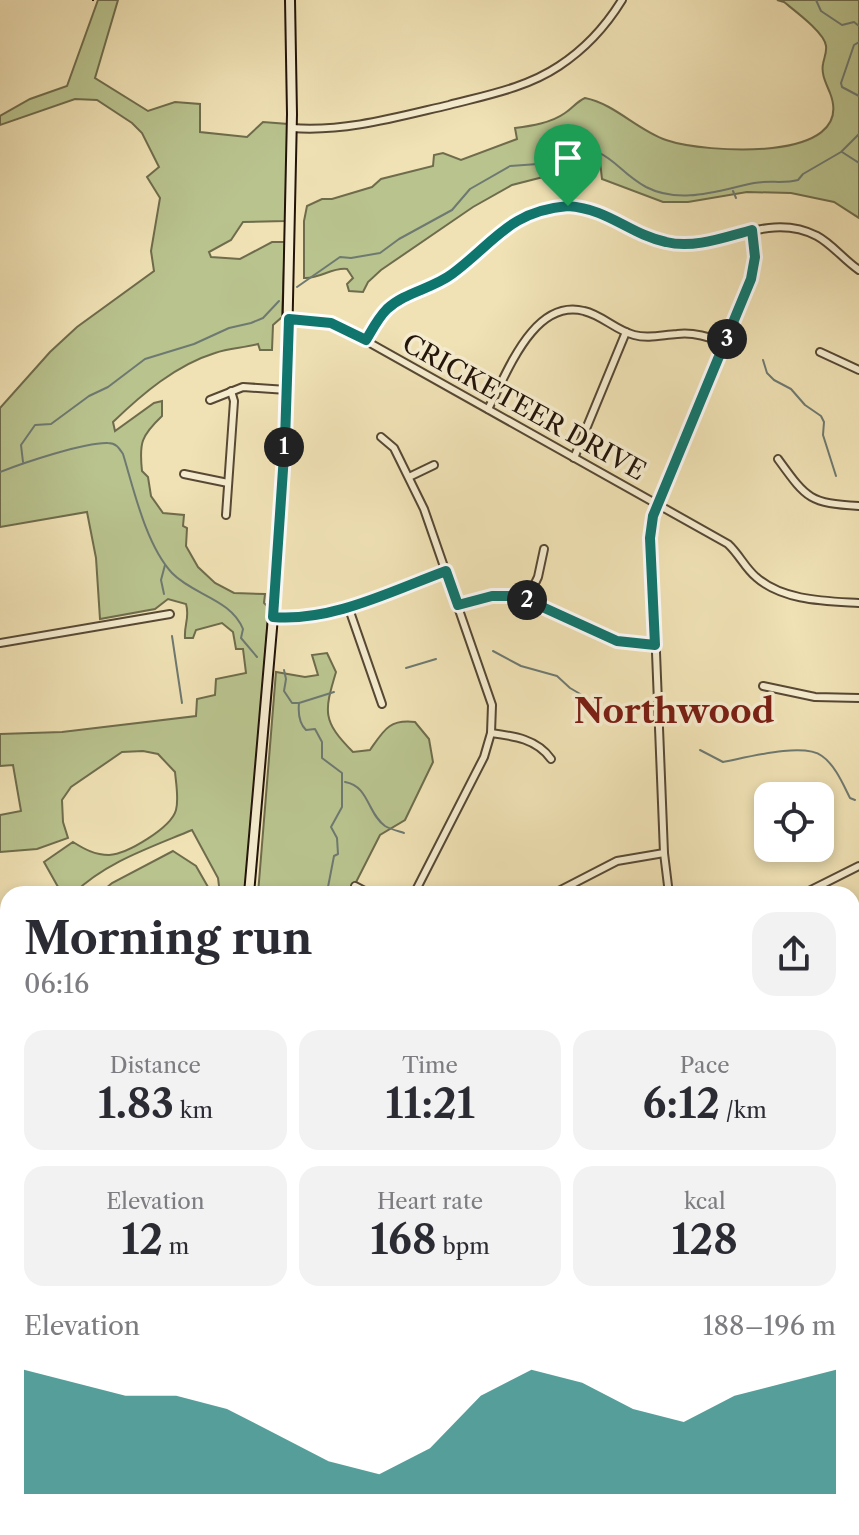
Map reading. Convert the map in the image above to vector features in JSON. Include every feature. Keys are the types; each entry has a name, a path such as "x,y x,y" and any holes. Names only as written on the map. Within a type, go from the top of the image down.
{"street":[{"path":"250,886 273,617 287,390 292,128 290,0"},
{"path":"292,128 332,129 363,125 528,83 559,66 586,45 610,19 622,0"},
{"path":"366,340 382,313 392,305 445,279 498,232 545,209 568,206 593,209 655,239 673,244 701,243 752,230 781,227 806,231 825,241 859,270"},
{"path":"668,886 650,538 658,504 753,270 752,230"},
{"path":"488,409 531,331 544,318 560,311 579,309 626,332 650,337 692,334 725,343"},
{"name":"CRICKETEER DRIVE","path":"289,319 331,323 366,340 728,544 755,577 769,586 811,599 859,603"},
{"path":"574,458 626,332"},
{"path":"820,352 859,370"},
{"path":"210,400 243,387 287,390"},
{"path":"226,515 234,401 231,391"},
{"path":"381,437 394,448 424,509 490,694 491,733 484,757 418,886"},
{"path":"778,459 797,485 815,501 859,506"},
{"path":"409,477 434,465"},
{"path":"184,474 196,479 228,483"},
{"path":"527,600 538,577 544,549"},
{"path":"273,617 314,617 446,571"},
{"path":"458,605 492,596 527,600 617,641 655,645"},
{"path":"348,606 382,704"},
{"path":"0,643 170,614"},
{"path":"763,686 815,697 859,698"},
{"path":"491,733 536,744 551,759"},
{"path":"569,886 617,861 664,853"},
{"path":"819,886 859,866"}],"green space":[{"path":"98,0 118,0 95,78 148,111 175,102 200,104 200,132 247,137 263,122 288,124 285,221 243,222 231,240 209,252 211,257 240,259 272,242 285,242 282,317 273,325 272,350 260,350 258,344 201,358 160,382 113,422 115,431 154,403 162,401 162,416 150,429 141,447 142,471 148,477 151,496 163,513 184,515 186,546 198,567 215,583 234,593 265,594 264,603 269,608 247,886 219,886 218,878 192,830 114,864 82,886 58,886 44,862 73,842 94,853 117,854 147,839 172,817 177,801 175,772 158,754 143,751 122,752 71,787 62,800 63,822 68,838 37,849 0,852 0,815 21,811 13,765 0,766 0,734 62,732 196,716 197,699 215,695 216,679 246,673 243,649 236,649 233,632 222,623 196,630 193,638 185,638 186,604 168,599 155,609 100,619 96,558 87,512 0,527 0,408 77,327 154,271 151,251 160,198 147,177 159,167 142,133 132,123 97,100 75,99 0,125 0,116 30,99 67,86"},
{"path":"777,0 859,0 859,218 834,202 791,193 747,192 688,202 663,202 602,179 600,161 581,156 565,160 547,176 512,185 473,207 381,270 368,282 363,292 349,291 347,284 353,278 347,269 304,278 307,206 322,199 372,187 381,179 433,166 434,155 443,153 461,160 517,139 515,128 554,119 585,98 606,106 655,136 685,145 742,150 772,148 800,142 821,132 833,116 823,71 826,46 802,16"},
{"path":"327,653 336,672 328,715 336,732 353,752 370,750 393,724 415,722 429,739 433,762 405,820 380,835 354,886 259,886 276,672 305,677 318,675 312,655"},
{"path":"173,851 196,866 207,886 108,886"}],"waterway":[{"path":"816,0 821,11 842,25 854,22 859,26"},
{"path":"859,42 854,45 841,83 842,87 859,96"},
{"path":"297,287 340,257 380,253 452,210 470,189 510,166 552,163 565,147 593,150 603,154 646,187 673,195 686,195 760,182 798,180 841,152 859,134"},
{"path":"842,152 859,163"},
{"path":"733,191 736,198"},
{"path":"23,462 21,445 35,425 51,424 145,359 263,318 279,301"},
{"path":"763,360 767,373 774,380 791,389 805,405 821,416 823,435 836,476"},
{"path":"0,472 85,446 115,445 123,454 142,516 163,561 181,580 230,611 243,629 241,638 257,657"},
{"path":"164,594 161,580 165,565"},
{"path":"172,636 182,703"},
{"path":"493,651 521,666 557,676 570,688 599,705"},
{"path":"406,668 436,659"},
{"path":"284,670 284,691 292,703 334,692"},
{"path":"299,703 302,724 306,730 315,729 322,742 322,758 342,773 342,807 331,827 337,838 338,854 334,856 328,886"},
{"path":"700,750 723,762 774,752 813,752 831,764 850,798 855,800"},
{"path":"345,782 359,789 379,821 404,833"}],"district":[{"name":"Northwood","path":"674,711"}],"route":[{"path":"568,206 598,211 655,239 673,244 701,243 752,230 755,257 751,279 653,516 650,538 655,645 617,641 527,600 511,596 492,596 458,605 446,571 314,617 273,617 285,440 289,319 331,323 366,340 382,313 406,297 451,275 498,232 532,213 568,206"}]}
